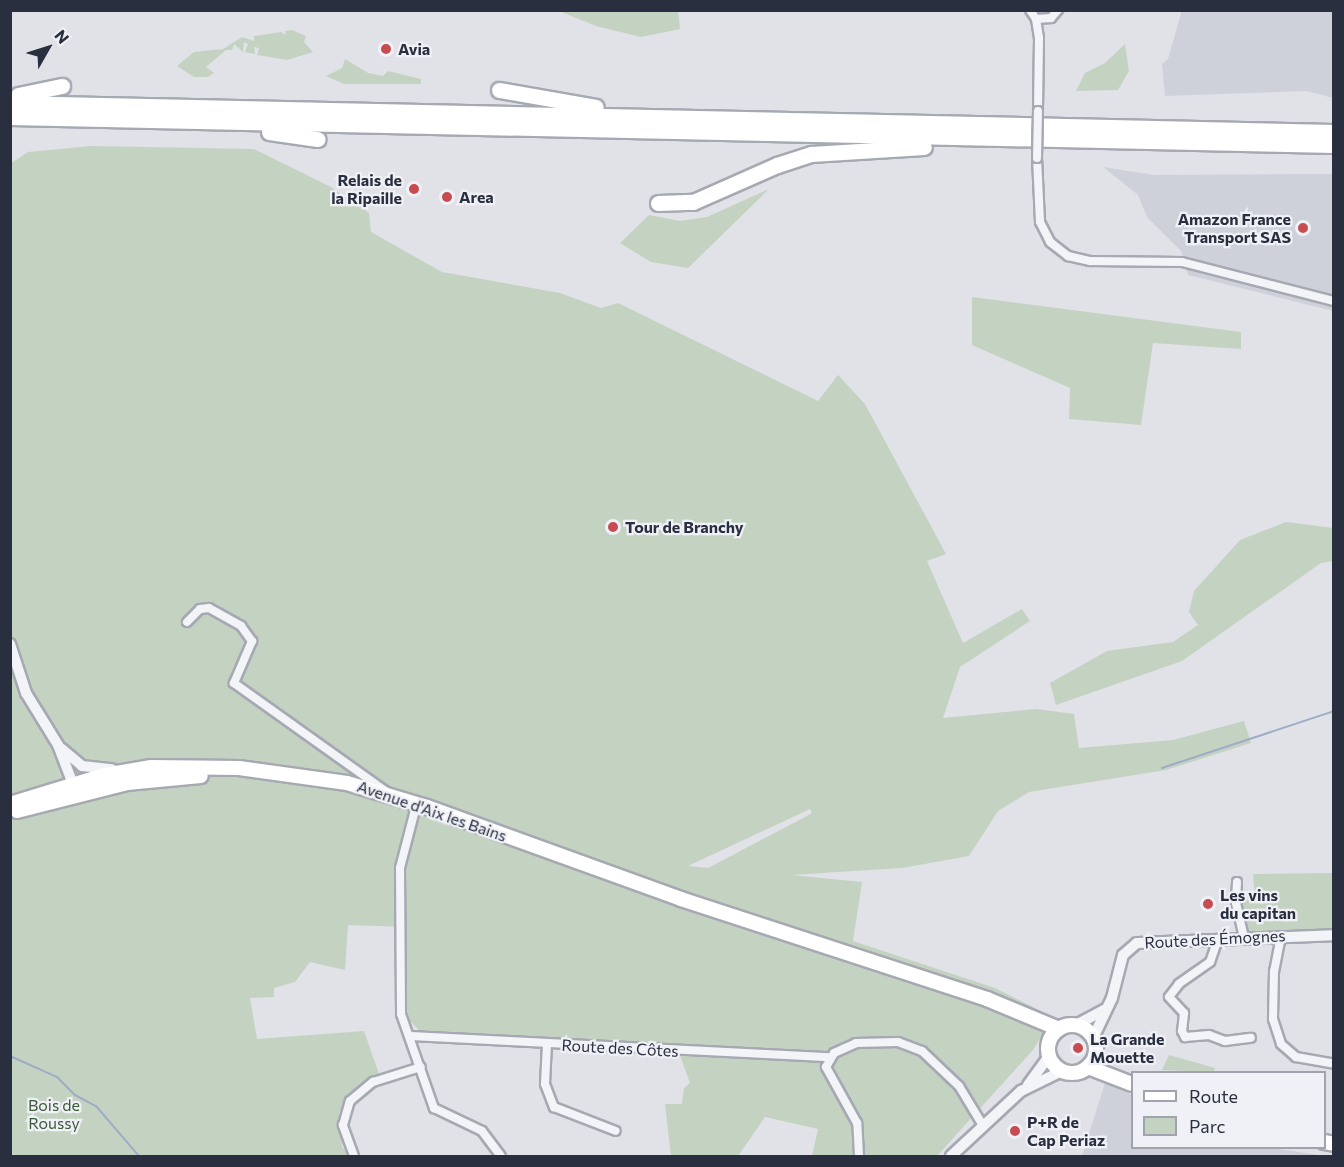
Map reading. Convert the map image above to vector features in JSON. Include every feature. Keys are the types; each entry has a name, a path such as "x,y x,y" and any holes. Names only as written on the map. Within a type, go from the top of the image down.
{"highway":[{"path":"10,96 62,86"},
{"path":"499,90 571,105 812,122"},
{"path":"10,103 1334,132"},
{"path":"10,117 1050,141 1334,145"},
{"path":"126,120 317,139"},
{"path":"658,202 693,202 777,165 811,154 1050,141"}],"main road":[{"name":"Avenue d'Aix les Bains","path":"10,804 74,784 152,767 239,768 301,774 389,794 569,859 930,982 987,999 1059,1029"},
{"name":"Avenue d'Aix les Bains","path":"10,812 78,793 167,777 244,775 317,783 415,810 569,859"},
{"path":"74,784 86,788 167,777"},
{"name":"Avenue d'Aix les Bains","path":"930,982 1012,1016 1049,1051"},
{"path":"1095,1044 1088,1067 1078,1073 1062,1071 1049,1051 1059,1029 1076,1025 1131,1075"},
{"path":"1088,1067 1131,1084"}],"street":[{"path":"1030,10 1036,20 1040,222 1050,242 1068,256 1090,261 1191,264 1334,301"},
{"path":"1036,20 1050,18 1058,10"},
{"path":"187,622 200,609 208,608 241,626 252,641 234,683 389,794"},
{"path":"10,644 26,693 58,745 74,784"},
{"path":"10,812 67,792 74,784 77,770 73,760 58,745"},
{"path":"73,760 101,770 152,767"},
{"path":"415,810 400,877 402,938 398,990 410,1036 434,1108 482,1131 501,1156"},
{"path":"1238,882 1236,903 1244,938"},
{"name":"Route des Émognes","path":"1095,1044 1123,955 1132,945 1334,935"},
{"path":"1281,936 1274,971 1274,1019 1281,1044 1296,1057 1334,1064"},
{"path":"1218,939 1210,962 1179,984 1169,997 1184,1013 1182,1031 1185,1037 1209,1035 1225,1041 1251,1038"},
{"path":"1076,1025 1106,1009"},
{"name":"Route des Côtes","path":"410,1036 830,1057"},
{"path":"859,1156 857,1123 828,1075 830,1057 856,1042 912,1046 949,1073 982,1124"},
{"path":"547,1044 545,1084 551,1102 559,1110 616,1131"},
{"path":"1026,1087 1049,1051"},
{"path":"354,1156 343,1125 350,1101 373,1082 422,1067"},
{"path":"951,1156 982,1124 1026,1087 1062,1071"}],"shaded area":[{"path":"1182,10 1333,11 1333,98 1307,91 1165,96 1162,64 1168,59"},
{"path":"1103,167 1154,175 1333,174 1333,311 1188,275 1181,251 1147,217 1138,195"},
{"path":"1105,1083 1131,1095 1131,1149 1279,1149 1326,1156 1082,1156"}],"green space":[{"path":"559,11 678,11 680,29 641,37 596,26"},
{"path":"292,30 306,36 304,42 313,52 287,60 257,55 259,48 254,47 255,54 245,52 248,44 244,42 243,52 234,44 232,50 226,50 206,67 214,73 208,77 194,77 177,66 194,52 223,49 242,37 254,41 254,36 281,32 286,35 285,31"},
{"path":"1125,44 1129,71 1118,90 1076,91 1085,73 1105,63"},
{"path":"345,59 368,73 383,76 388,71 421,79 421,84 344,84 326,76 342,68"},
{"name":"Bois de Roussy","path":"92,146 254,149 331,187 369,213 371,232 442,272 560,293 601,308 618,303 818,401 838,375 865,404 946,554 927,561 963,643 1022,609 1030,621 960,667 943,718 1036,709 1074,714 1079,748 1173,740 1244,721 1251,743 1166,770 1029,792 998,811 969,856 902,868 791,875 862,882 853,941 995,988 1053,1017 1033,1050 937,1156 812,1156 818,1129 765,1117 738,1156 671,1156 665,1104 682,1104 684,1088 690,1083 677,1047 421,1032 409,1020 402,984 407,927 348,925 345,970 310,962 295,982 274,988 274,997 250,998 257,1039 364,1031 379,1074 359,1085 347,1096 339,1113 342,1146 348,1156 11,1156 10,164 28,152","holes":["810,809 812,813 708,868 688,866"]},
{"path":"769,189 688,268 651,262 620,243 649,215 680,221 707,217"},
{"path":"972,297 1241,332 1241,349 1153,343 1141,425 1069,419 1070,388 972,345"},
{"path":"1286,522 1333,528 1333,561 1321,563 1182,661 1056,705 1050,683 1107,651 1173,642 1198,625 1189,612 1194,591 1240,540"},
{"path":"1333,873 1333,930 1247,933 1239,900 1255,900 1253,874"},
{"path":"1169,1055 1215,1068 1214,1071 1162,1070"}],"waterway":[{"path":"1162,768 1334,711"},
{"path":"10,1056 57,1077 75,1095 96,1106 139,1156"}],"place":[{"name":"Avia","path":"386,49"},
{"name":"Relais de la Ripaille","path":"414,189"},
{"name":"Area","path":"447,197"},
{"name":"Amazon France Transport SAS","path":"1303,228"},
{"name":"Tour de Branchy","path":"613,527"},
{"name":"Les vins du capitan","path":"1208,904"},
{"name":"La Grande Mouette","path":"1078,1048"},
{"name":"P+R de Cap Periaz","path":"1015,1131"}]}
